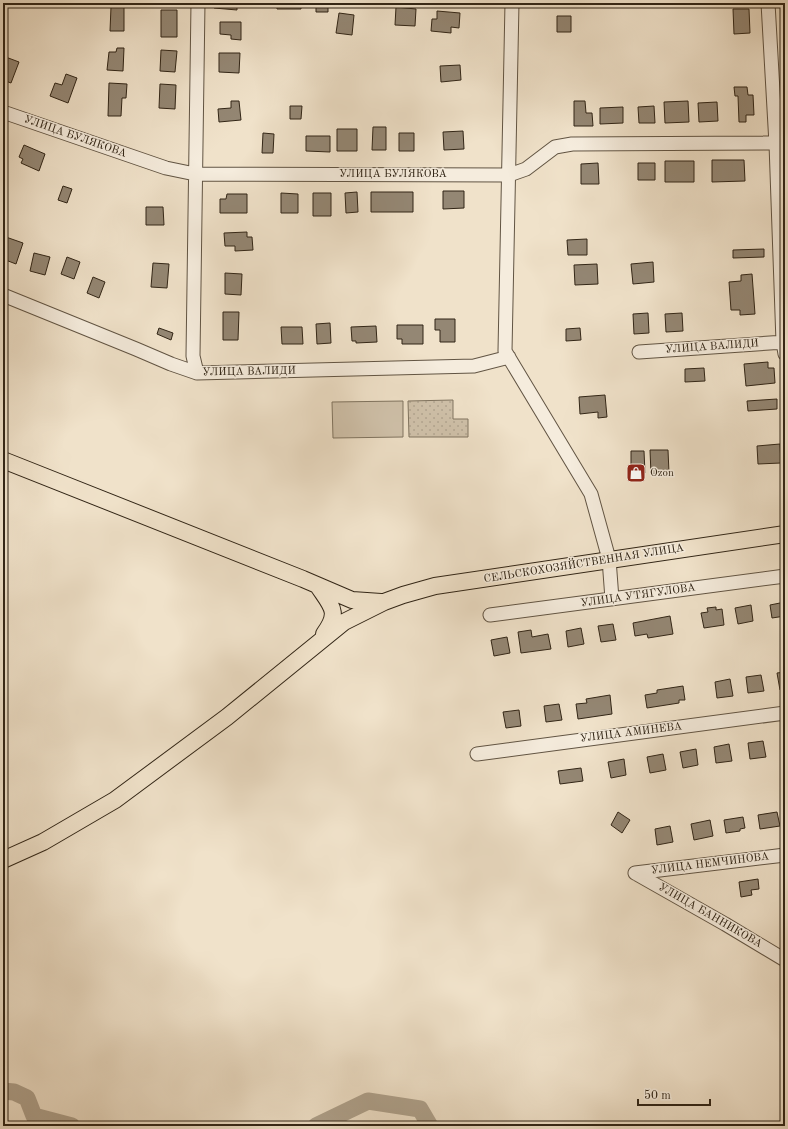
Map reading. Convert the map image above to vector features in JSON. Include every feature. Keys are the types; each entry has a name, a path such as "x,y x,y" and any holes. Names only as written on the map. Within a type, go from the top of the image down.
{"main road":[{"path":"3,460 352,600 384,602"},
{"name":"СЕЛЬСКОХОЗЯЙСТВЕННАЯ УЛИЦА","path":"3,860 43,842 115,800 221,722 344,622 384,602 435,586 785,534"},
{"path":"318,586 331,607 334,618 318,644"}],"street":[{"path":"197,373 193,356 194,174 198,3"},
{"path":"512,3 505,351 591,494 609,560 612,599"},
{"path":"768,3 781,143 784,346"},
{"name":"УЛИЦА БУЛЯКОВА","path":"3,112 166,168 194,174 509,174 526,169 555,147 572,144 781,143"},
{"name":"УЛИЦА ВАЛИДИ","path":"3,295 136,348 170,364 197,373 474,366 509,357"},
{"name":"УЛИЦА ВАЛИДИ","path":"639,352 784,346"},
{"name":"УЛИЦА УТЯГУЛОВА","path":"490,615 785,576"},
{"name":"УЛИЦА АМИНЕВА","path":"477,754 785,713"},
{"name":"УЛИЦА НЕМЧИНОВА","path":"635,873 785,855"},
{"name":"УЛИЦА БАННИКОВА","path":"635,873 785,960"}],"shaded area":[{"path":"453,400 453,419 468,419 468,437 409,437 408,401"},
{"path":"403,401 403,437 333,438 332,402"}],"building":[{"path":"215,3 237,3 237,10 214,8"},
{"path":"277,3 301,3 301,9 277,9"},
{"path":"316,3 328,3 328,12 316,12"},
{"path":"111,7 124,7 124,31 110,31"},
{"path":"396,7 416,9 415,26 395,25"},
{"path":"733,9 749,9 750,33 734,34"},
{"path":"161,10 177,10 177,37 161,37"},
{"path":"437,11 460,13 459,28 451,27 451,33 431,31 432,19 437,19"},
{"path":"339,13 354,15 352,35 336,33"},
{"path":"557,16 571,16 571,32 557,32"},
{"path":"220,22 241,22 241,40 231,39 231,35 220,34"},
{"path":"117,48 124,48 123,71 107,70 109,52 116,52"},
{"path":"161,50 177,51 175,72 160,71"},
{"path":"219,53 240,53 239,73 219,72"},
{"path":"3,56 19,62 11,83 3,80"},
{"path":"460,65 461,80 441,82 440,66"},
{"path":"66,74 77,78 68,103 50,96 55,83 62,85"},
{"path":"109,83 127,84 126,98 122,98 121,116 108,116"},
{"path":"160,84 176,85 175,109 159,108"},
{"path":"734,87 747,87 748,95 753,95 754,115 746,115 746,122 739,122 738,96 735,96"},
{"path":"231,101 239,101 241,120 219,122 218,109 231,108"},
{"path":"574,101 585,101 586,113 592,113 593,126 574,126"},
{"path":"688,101 689,122 665,123 664,102"},
{"path":"717,102 718,121 699,122 698,103"},
{"path":"290,106 302,106 301,119 290,119"},
{"path":"654,106 655,123 639,123 638,107"},
{"path":"623,107 623,123 600,124 600,108"},
{"path":"373,127 386,127 386,150 372,150"},
{"path":"337,129 357,129 357,151 337,151"},
{"path":"463,131 464,149 444,150 443,132"},
{"path":"263,133 274,134 273,153 262,153"},
{"path":"399,133 414,133 414,151 399,151"},
{"path":"306,136 330,136 330,152 306,151"},
{"path":"24,145 45,154 39,171 21,163 23,159 19,157"},
{"path":"712,160 744,160 745,181 712,182"},
{"path":"665,161 694,161 694,182 665,182"},
{"path":"598,163 599,184 581,184 581,164"},
{"path":"638,163 655,163 655,180 638,180"},
{"path":"63,186 72,189 67,203 58,200"},
{"path":"443,191 464,191 464,208 443,209"},
{"path":"357,192 358,212 346,213 345,193"},
{"path":"371,192 413,192 413,212 371,212"},
{"path":"281,193 298,194 298,213 281,213"},
{"path":"313,193 331,193 331,216 313,216"},
{"path":"227,194 247,194 247,213 220,213 220,199 226,199"},
{"path":"146,207 163,207 164,225 146,225"},
{"path":"247,232 247,237 252,237 253,250 235,251 235,246 225,246 224,233"},
{"path":"3,236 23,243 16,264 3,259"},
{"path":"587,239 587,255 568,255 567,240"},
{"path":"764,249 764,257 733,258 733,250"},
{"path":"34,253 50,257 45,275 30,271"},
{"path":"67,257 80,262 74,279 61,274"},
{"path":"653,262 654,282 633,284 631,264"},
{"path":"153,263 169,264 167,288 151,287"},
{"path":"597,264 598,284 575,285 574,265"},
{"path":"225,273 242,274 241,295 225,294"},
{"path":"752,274 755,314 740,315 740,310 731,310 729,282 741,281 741,275"},
{"path":"93,277 105,282 99,298 87,293"},
{"path":"223,312 239,312 238,340 223,340"},
{"path":"648,313 649,333 634,334 633,314"},
{"path":"682,313 683,331 666,332 665,314"},
{"path":"435,319 455,319 455,342 440,342 440,330 435,330"},
{"path":"330,323 331,343 317,344 316,324"},
{"path":"397,325 423,325 423,344 402,344 402,339 397,339"},
{"path":"376,326 377,342 356,343 356,341 352,341 351,327"},
{"path":"281,327 302,327 303,344 282,344"},
{"path":"159,328 173,333 171,340 157,334"},
{"path":"580,328 581,340 566,341 566,329"},
{"path":"768,362 768,368 774,368 775,383 746,386 744,364"},
{"path":"704,368 705,381 685,382 685,369"},
{"path":"605,395 607,417 598,418 598,412 580,414 579,397"},
{"path":"777,399 777,409 748,411 747,401"},
{"path":"780,444 781,463 758,464 757,446"},
{"path":"650,450 668,450 669,473 651,474"},
{"path":"631,451 644,451 645,473 631,474"},
{"path":"785,602 785,616 772,618 770,605"},
{"path":"751,605 753,621 738,624 735,608"},
{"path":"716,607 716,610 722,609 724,625 704,628 701,613 708,612 707,608"},
{"path":"670,616 673,634 648,638 647,634 635,636 633,623"},
{"path":"613,624 616,640 601,642 598,626"},
{"path":"581,628 584,644 568,647 566,631"},
{"path":"531,630 532,637 548,634 551,649 521,653 518,632"},
{"path":"507,637 510,653 494,656 491,640"},
{"path":"785,672 785,689 780,690 777,673"},
{"path":"761,675 764,691 748,693 746,677"},
{"path":"730,679 733,696 717,698 715,682"},
{"path":"683,686 685,700 679,700 679,703 647,708 645,695 657,693 657,690"},
{"path":"610,695 612,714 578,719 576,704 587,703 586,699"},
{"path":"559,704 562,720 546,722 544,706"},
{"path":"519,710 521,726 506,728 503,712"},
{"path":"763,741 766,757 750,759 748,743"},
{"path":"729,744 732,761 716,763 714,747"},
{"path":"696,749 698,765 683,768 680,752"},
{"path":"663,754 666,770 650,773 647,757"},
{"path":"624,759 626,775 611,778 608,762"},
{"path":"581,768 583,781 560,784 558,771"},
{"path":"618,812 630,820 622,833 611,825"},
{"path":"777,812 780,826 760,829 758,815"},
{"path":"743,817 745,828 740,829 740,831 726,833 724,820"},
{"path":"710,820 713,836 694,840 691,824"},
{"path":"670,826 673,842 657,845 655,829"},
{"path":"758,879 759,889 751,890 752,895 741,897 739,882"}],"waterway":[{"path":"3,1091 14,1092 27,1098 34,1116 72,1126"},
{"path":"316,1126 368,1101 420,1109 430,1126"}],"place":[{"name":"Ozon","path":"636,473"}]}
